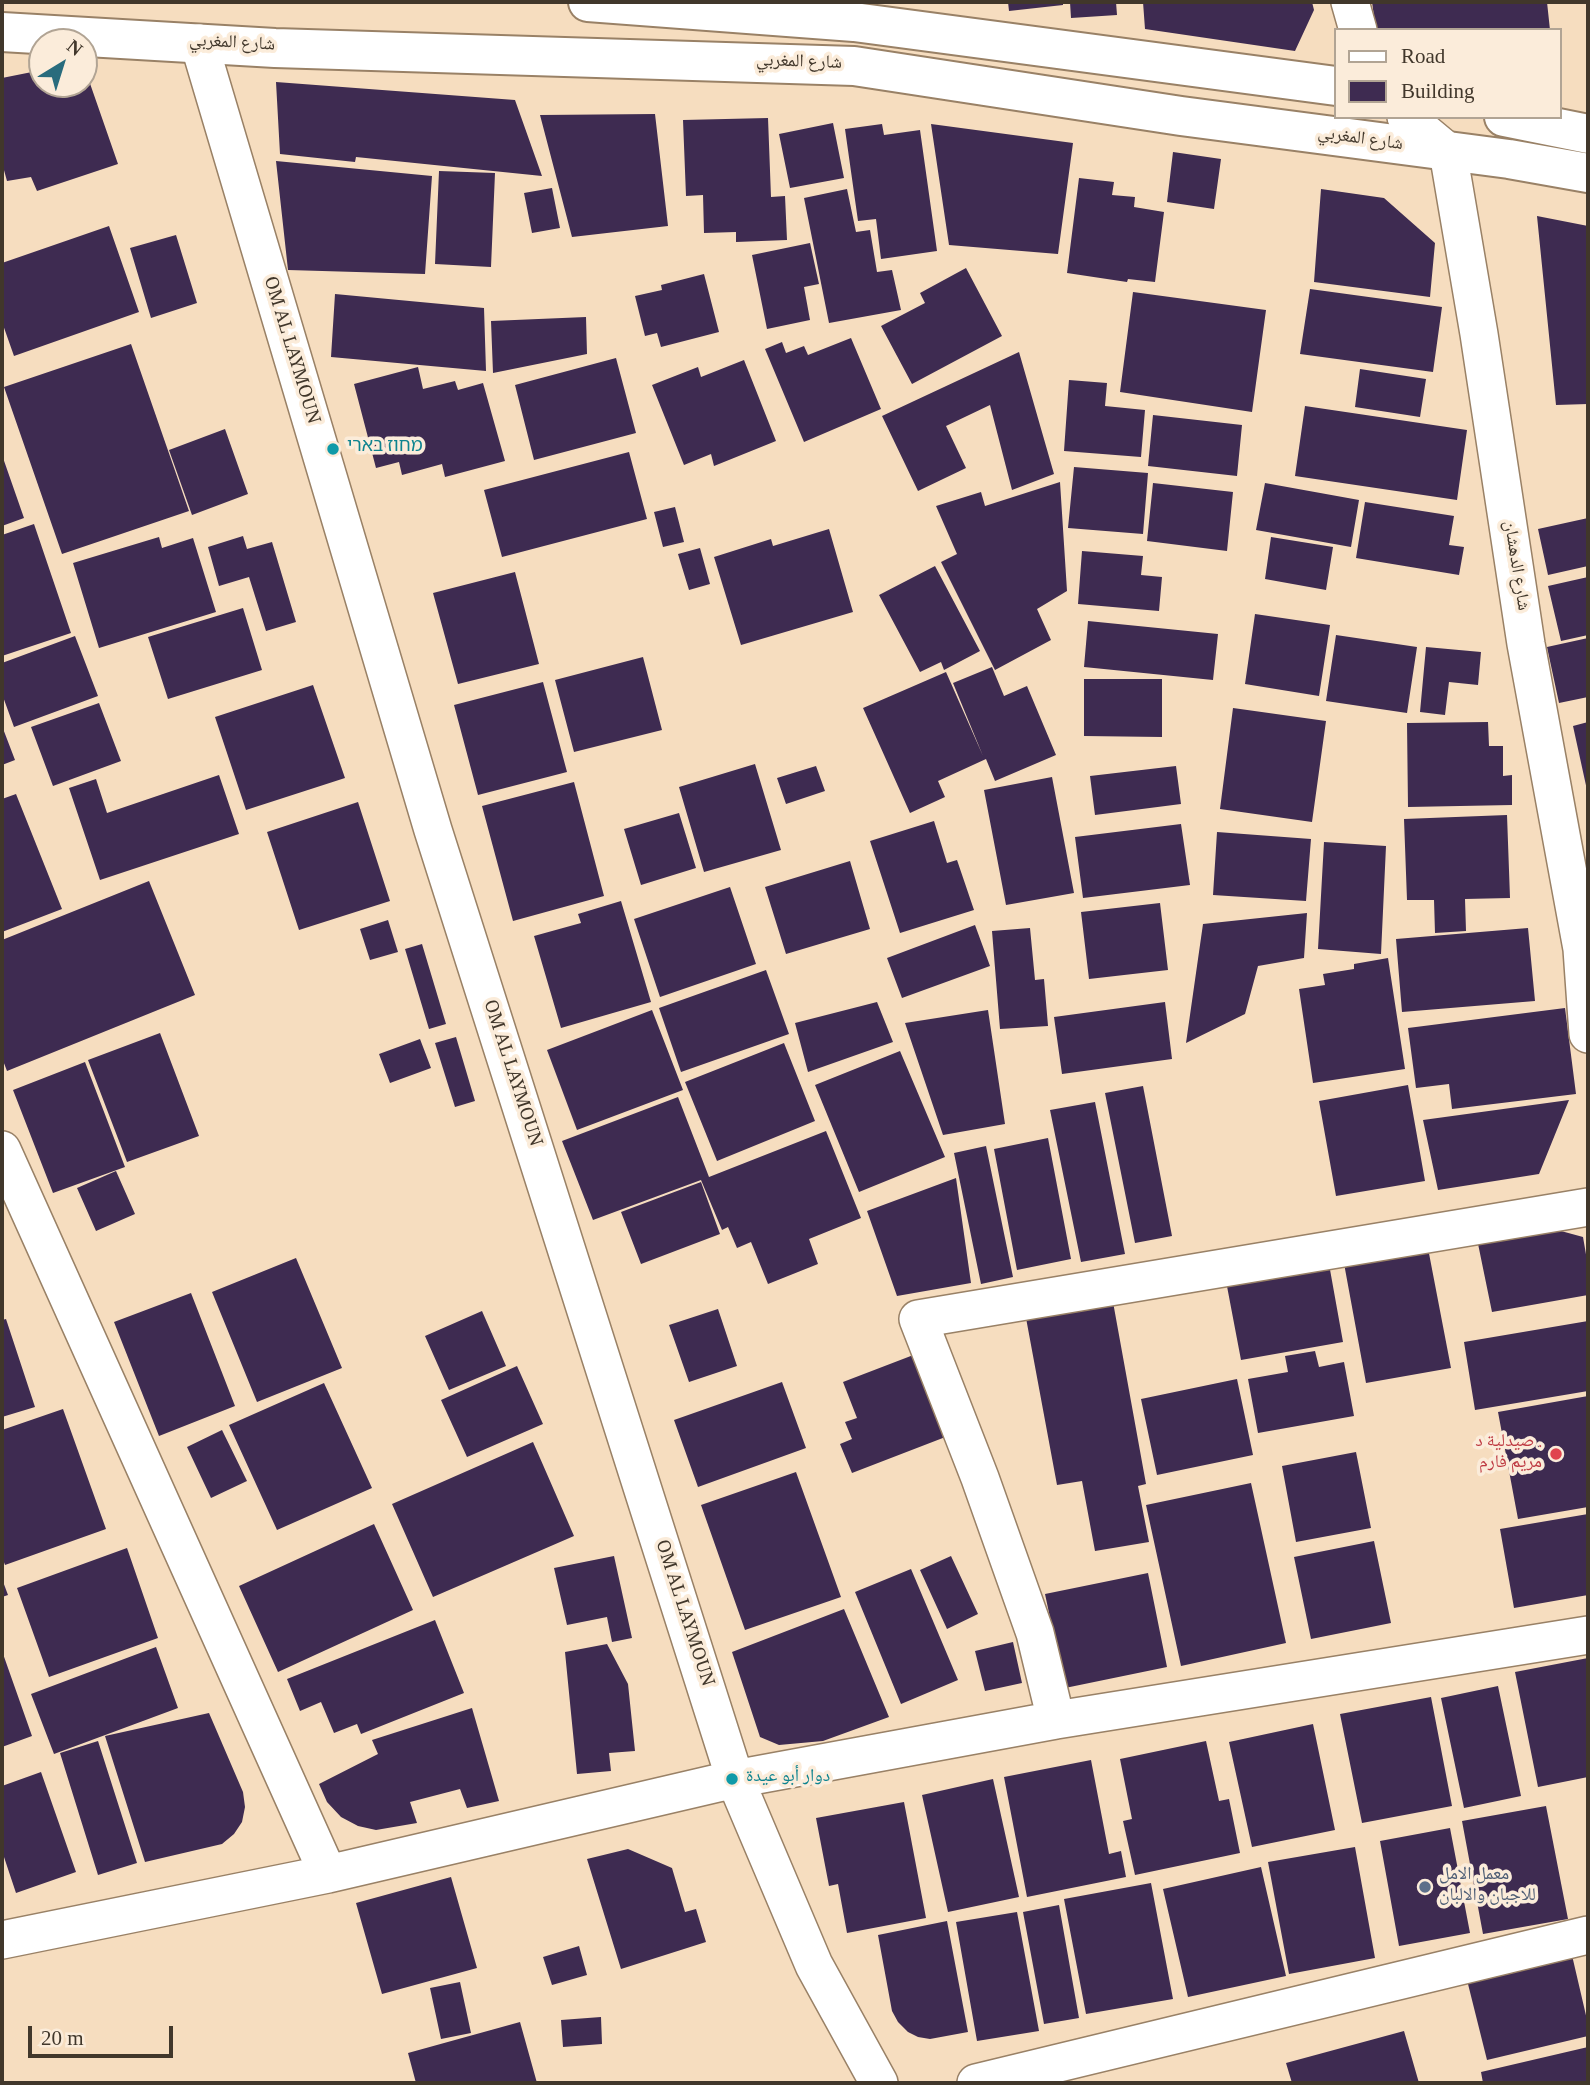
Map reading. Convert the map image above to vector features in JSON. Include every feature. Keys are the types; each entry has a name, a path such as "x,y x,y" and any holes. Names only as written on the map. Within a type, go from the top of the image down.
{"main road":[{"path":"588,2 853,22 1334,86"},
{"name":"شارع المغربي","path":"2,32 275,48 855,66 1181,116 1509,159 1588,173"},
{"path":"1514,119 1588,134"}],"street":[{"path":"1350,2 1357,28"},
{"name":"OM AL LAYMOUN","path":"199,43 433,830 735,1779 814,1965 879,2083"},
{"path":"1408,119 1448,152"},
{"name":"شارع الدهشان","path":"1448,152 1479,334 1525,644 1582,949 1588,1034"},
{"path":"2,1150 328,1874"},
{"path":"1056,1720 1035,1633 980,1478 918,1319 1588,1207"},
{"path":"2,1940 328,1874 735,1779 1056,1720 1588,1635"},
{"path":"976,2083 1588,1935"}],"building":[{"path":"1008,2 1063,2 1063,5 1009,11"},
{"path":"1070,2 1116,2 1117,15 1071,18"},
{"path":"1143,2 1312,2 1314,10 1295,51 1145,29"},
{"path":"1372,2 1547,2 1550,28 1376,28"},
{"path":"28,73 28,98 95,98 118,164 37,191 31,177 7,181 2,163 2,78"},
{"path":"276,82 515,100 542,176 356,157 355,162 280,154"},
{"path":"655,114 668,226 572,237 540,115"},
{"path":"768,118 771,197 785,196 787,240 736,242 736,232 704,233 703,195 686,196 683,120"},
{"path":"833,123 844,178 790,188 779,134"},
{"path":"882,124 884,135 920,130 937,251 881,259 876,219 858,221 845,129"},
{"path":"931,124 1073,143 1058,254 949,245"},
{"path":"1173,152 1221,159 1214,209 1167,202"},
{"path":"276,161 432,176 425,274 288,270"},
{"path":"439,171 495,173 491,267 435,264"},
{"path":"1079,178 1114,182 1112,195 1135,197 1134,207 1164,212 1155,282 1128,279 1127,282 1067,273"},
{"path":"552,188 560,228 532,233 524,193"},
{"path":"847,189 856,232 870,230 877,272 892,270 901,310 829,323 804,198"},
{"path":"1321,189 1384,198 1435,243 1430,297 1314,282"},
{"path":"1537,216 1588,226 1588,404 1556,405"},
{"path":"109,226 139,312 14,356 2,322 2,263"},
{"path":"176,235 197,303 151,318 130,248"},
{"path":"810,243 819,284 804,287 810,320 767,329 752,255"},
{"path":"966,268 1002,336 912,384 881,326 925,303 920,293"},
{"path":"704,274 719,332 661,347 657,333 645,336 635,296 662,290 661,285"},
{"path":"1310,289 1442,307 1433,372 1300,354"},
{"path":"1133,292 1266,310 1252,412 1120,392"},
{"path":"335,294 484,308 486,371 331,357"},
{"path":"586,317 587,354 493,373 491,321"},
{"path":"851,338 881,409 804,442 765,349 782,342 786,353 804,346 808,355"},
{"path":"131,344 189,511 62,554 4,387"},
{"path":"1019,352 1054,474 1012,490 990,405 946,426 966,468 918,491 882,416"},
{"path":"616,358 636,433 534,460 515,385"},
{"path":"744,360 776,441 714,466 711,454 684,465 652,385 698,367 701,377"},
{"path":"418,367 423,389 455,381 458,390 483,383 505,461 445,477 442,464 402,475 399,462 376,468 354,384"},
{"path":"1360,369 1426,379 1420,417 1355,407"},
{"path":"1069,380 1107,383 1105,406 1145,410 1141,457 1064,451"},
{"path":"1305,406 1467,430 1457,500 1295,476"},
{"path":"1153,415 1242,425 1237,476 1148,466"},
{"path":"225,429 248,494 192,515 169,450"},
{"path":"629,452 647,519 502,557 484,490"},
{"path":"2,455 24,518 2,526"},
{"path":"1074,467 1148,473 1143,534 1068,528"},
{"path":"1060,482 1067,591 1037,609 1051,640 995,670 941,562 957,554 936,506 981,492 985,506"},
{"path":"1153,483 1233,492 1227,551 1147,541"},
{"path":"1265,483 1359,500 1351,547 1256,530"},
{"path":"1365,502 1454,516 1449,545 1464,547 1459,575 1356,558"},
{"path":"675,507 684,542 663,547 654,512"},
{"path":"1588,518 1588,566 1548,575 1538,529"},
{"path":"34,524 71,633 2,656 2,535"},
{"path":"829,529 853,612 741,645 714,557 771,539 773,546"},
{"path":"243,536 247,549 272,542 296,622 266,631 249,577 219,586 208,547"},
{"path":"159,537 162,548 193,538 216,612 99,648 73,563"},
{"path":"1271,537 1333,547 1326,590 1265,579"},
{"path":"700,548 710,584 689,590 678,554"},
{"path":"1082,551 1143,556 1141,575 1162,577 1159,611 1078,604"},
{"path":"935,566 980,651 944,670 941,662 920,672 879,595"},
{"path":"515,572 539,664 458,684 433,593"},
{"path":"1588,577 1588,635 1561,641 1548,586"},
{"path":"243,608 262,670 168,699 148,637"},
{"path":"1255,614 1330,625 1319,696 1245,684"},
{"path":"1088,621 1218,634 1213,680 1084,667"},
{"path":"1336,635 1417,647 1407,713 1326,701"},
{"path":"75,636 98,696 14,727 2,694 2,663"},
{"path":"1588,638 1588,697 1559,703 1547,647"},
{"path":"1426,647 1481,652 1478,685 1449,682 1445,715 1420,712"},
{"path":"643,657 662,730 574,752 555,680"},
{"path":"992,667 1004,696 1027,686 1056,755 995,781 986,759 938,781 945,797 910,813 863,708 946,672 983,756 953,683"},
{"path":"1084,679 1162,679 1162,737 1084,736"},
{"path":"543,682 567,772 478,795 454,705"},
{"path":"313,685 345,778 246,810 215,717"},
{"path":"99,703 121,761 53,786 31,727"},
{"path":"1233,708 1326,721 1312,822 1220,809"},
{"path":"1488,722 1489,746 1503,746 1503,776 1512,775 1512,805 1408,807 1407,723"},
{"path":"1588,722 1588,790 1587,790 1573,726"},
{"path":"2,726 15,760 2,765"},
{"path":"755,764 781,850 704,872 679,787"},
{"path":"816,766 825,791 786,804 777,778"},
{"path":"1176,766 1181,804 1095,815 1090,776"},
{"path":"219,775 239,834 100,880 69,788 96,779 107,813"},
{"path":"1052,777 1074,893 1006,905 984,790"},
{"path":"574,782 604,896 513,921 482,806"},
{"path":"16,794 62,909 2,932 2,799"},
{"path":"358,802 390,901 299,930 267,832"},
{"path":"679,813 696,868 641,885 624,829"},
{"path":"1507,815 1510,898 1465,899 1466,931 1435,933 1434,900 1407,900 1404,819"},
{"path":"934,821 947,863 957,860 974,910 900,933 870,841"},
{"path":"1181,824 1190,885 1083,898 1075,837"},
{"path":"1217,832 1311,839 1306,901 1213,895"},
{"path":"1324,842 1386,846 1381,954 1318,949"},
{"path":"850,861 870,929 786,954 765,887"},
{"path":"149,881 195,995 7,1071 2,1058 2,940"},
{"path":"730,887 756,964 660,997 634,919"},
{"path":"621,901 651,1002 561,1028 534,936 581,923 578,914"},
{"path":"1160,903 1168,970 1089,979 1081,912"},
{"path":"1307,913 1304,958 1258,966 1245,1014 1186,1043 1203,924"},
{"path":"388,920 398,952 370,960 360,929"},
{"path":"975,925 990,966 902,998 887,958"},
{"path":"1030,928 1035,980 1044,979 1048,1026 1000,1029 992,931"},
{"path":"1528,928 1535,1001 1402,1012 1396,939"},
{"path":"422,944 446,1024 429,1029 405,949"},
{"path":"1388,958 1405,1069 1313,1083 1299,989 1325,985 1323,974 1354,969 1354,964"},
{"path":"766,970 789,1034 681,1072 659,1008"},
{"path":"877,1002 893,1042 808,1072 795,1023"},
{"path":"1165,1002 1172,1059 1062,1074 1054,1017"},
{"path":"1565,1008 1576,1094 1452,1109 1449,1084 1416,1088 1408,1028"},
{"path":"652,1010 683,1090 577,1130 547,1050"},
{"path":"988,1010 1005,1124 943,1135 905,1023"},
{"path":"160,1033 199,1136 127,1162 88,1060"},
{"path":"456,1037 475,1101 455,1107 435,1043"},
{"path":"420,1039 431,1068 390,1083 379,1054"},
{"path":"784,1043 815,1121 717,1161 685,1082"},
{"path":"900,1051 945,1157 859,1192 815,1085"},
{"path":"85,1062 125,1167 53,1193 13,1090"},
{"path":"1408,1085 1425,1181 1336,1196 1319,1101"},
{"path":"1143,1086 1172,1236 1135,1243 1105,1093"},
{"path":"678,1097 709,1177 826,1131 861,1218 809,1239 818,1264 768,1284 751,1242 737,1248 728,1227 722,1230 701,1180 593,1220 562,1141"},
{"path":"1569,1100 1539,1174 1438,1190 1423,1120"},
{"path":"1095,1102 1125,1254 1081,1262 1050,1110"},
{"path":"1048,1138 1071,1259 1017,1270 994,1149"},
{"path":"986,1146 1013,1277 981,1284 954,1153"},
{"path":"116,1171 135,1214 96,1231 77,1188"},
{"path":"956,1178 971,1283 897,1296 867,1211"},
{"path":"701,1182 720,1234 641,1264 621,1212"},
{"path":"1528,1222 1583,1237 1588,1266 1588,1295 1492,1312 1476,1234"},
{"path":"1427,1243 1451,1368 1366,1383 1343,1258"},
{"path":"296,1258 342,1368 257,1402 212,1292"},
{"path":"1329,1264 1343,1342 1241,1360 1226,1281"},
{"path":"191,1293 235,1406 159,1436 114,1322"},
{"path":"1113,1302 1146,1484 1138,1486 1149,1542 1095,1551 1082,1481 1057,1485 1026,1318"},
{"path":"718,1309 737,1366 689,1382 669,1325"},
{"path":"482,1311 506,1366 449,1390 425,1336"},
{"path":"6,1319 35,1407 2,1417 2,1320"},
{"path":"1588,1321 1588,1391 1475,1410 1464,1342"},
{"path":"1315,1351 1319,1367 1344,1362 1354,1416 1258,1433 1248,1379 1288,1372 1285,1356"},
{"path":"916,1354 948,1436 852,1473 840,1444 852,1439 845,1422 857,1418 843,1382"},
{"path":"517,1366 543,1424 467,1457 441,1400"},
{"path":"1237,1379 1253,1455 1157,1475 1141,1399"},
{"path":"782,1382 806,1448 698,1487 674,1420"},
{"path":"324,1383 372,1488 277,1530 229,1425"},
{"path":"1588,1396 1588,1507 1518,1519 1498,1412"},
{"path":"63,1409 106,1529 5,1565 2,1557 2,1430"},
{"path":"222,1430 247,1481 211,1498 187,1447"},
{"path":"533,1442 574,1536 433,1597 392,1504"},
{"path":"1356,1452 1371,1528 1296,1542 1282,1466"},
{"path":"796,1472 841,1597 745,1630 701,1505"},
{"path":"1251,1483 1286,1643 1181,1666 1146,1505"},
{"path":"1588,1514 1588,1595 1514,1608 1500,1529"},
{"path":"374,1524 413,1610 278,1672 239,1586"},
{"path":"1374,1541 1391,1623 1311,1639 1294,1557"},
{"path":"127,1548 158,1638 49,1677 17,1588"},
{"path":"614,1556 632,1638 612,1642 607,1617 567,1625 554,1568"},
{"path":"951,1556 978,1614 947,1629 920,1570"},
{"path":"911,1569 958,1680 901,1704 855,1592"},
{"path":"1148,1573 1167,1667 1065,1688 1045,1594"},
{"path":"2,1579 8,1595 2,1597"},
{"path":"844,1609 889,1717 823,1741 779,1745 760,1737 732,1652"},
{"path":"435,1620 464,1693 361,1734 357,1724 334,1733 321,1702 300,1711 287,1679"},
{"path":"1013,1642 1022,1683 985,1691 975,1651"},
{"path":"607,1644 628,1684 635,1751 609,1753 611,1771 577,1774 565,1652"},
{"path":"156,1647 178,1708 54,1754 31,1694"},
{"path":"2,1651 32,1736 2,1747"},
{"path":"1588,1658 1588,1777 1538,1787 1515,1672"},
{"path":"1498,1686 1521,1796 1464,1808 1441,1698"},
{"path":"1431,1697 1452,1806 1362,1823 1340,1714"},
{"path":"472,1708 499,1801 467,1808 460,1789 410,1802 417,1823 376,1830 358,1826 341,1817 327,1802 319,1784 378,1754 372,1740"},
{"path":"209,1713 243,1792 245,1807 242,1822 234,1834 222,1844 145,1862 105,1736"},
{"path":"1313,1724 1335,1830 1252,1847 1229,1742"},
{"path":"98,1741 137,1863 98,1875 60,1753"},
{"path":"1206,1741 1219,1801 1229,1799 1240,1853 1135,1875 1123,1821 1132,1819 1120,1759"},
{"path":"1091,1760 1109,1854 1121,1851 1126,1877 1027,1897 1004,1777"},
{"path":"41,1772 76,1872 16,1893 2,1851 2,1786"},
{"path":"993,1779 1019,1897 948,1912 922,1795"},
{"path":"904,1802 926,1918 847,1933 838,1884 829,1886 816,1818"},
{"path":"1546,1806 1568,1919 1483,1934 1462,1821"},
{"name":"معمل الامل للاجبان والالبان","path":"1450,1828 1470,1933 1399,1946 1380,1841"},
{"path":"1355,1847 1375,1958 1289,1974 1268,1862"},
{"path":"628,1849 672,1868 685,1912 696,1909 706,1942 621,1969 587,1859"},
{"path":"1261,1867 1286,1976 1188,1997 1163,1889"},
{"path":"451,1877 477,1968 382,1994 356,1903"},
{"path":"1151,1883 1173,1999 1086,2014 1064,1899"},
{"path":"1059,1905 1079,2018 1044,2024 1023,1912"},
{"path":"1017,1912 1039,2031 977,2041 956,1922"},
{"path":"947,1921 968,2032 930,2039 918,2037 898,2022 892,2011 878,1935"},
{"path":"579,1946 587,1975 552,1985 543,1957"},
{"path":"1571,1951 1588,2024 1588,2036 1487,2060 1466,1976"},
{"path":"460,1982 471,2033 441,2039 430,1988"},
{"path":"601,2017 602,2044 563,2047 561,2020"},
{"path":"520,2022 537,2083 416,2083 408,2053"},
{"path":"1404,2031 1419,2083 1292,2083 1286,2063"},
{"path":"1588,2047 1588,2083 1483,2083 1481,2072"}],"place":[{"name":"מחוז בארי","path":"333,449"},
{"name":"صيدلية د . مريم فارم","path":"1556,1454"},
{"name":"دوار أبو عيدة","path":"732,1779"},
{"name":"معمل الامل للاجبان والالبان","path":"1425,1887"}]}
